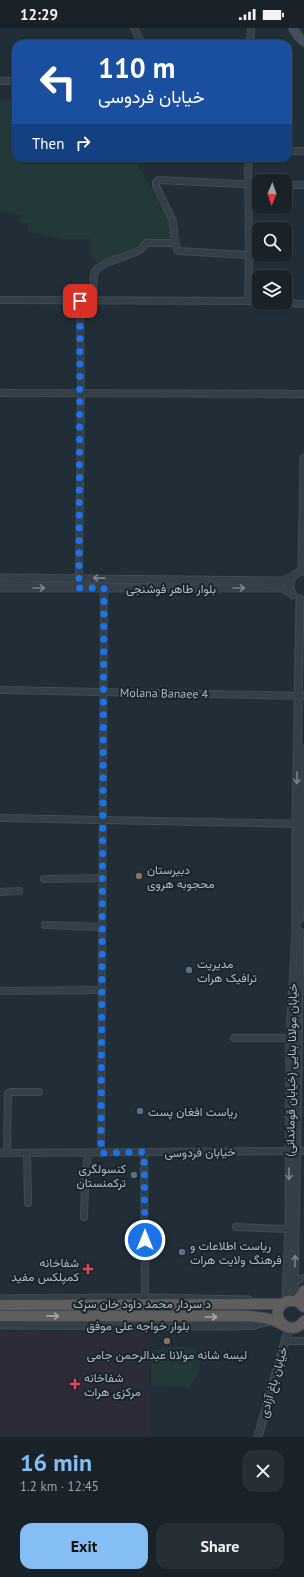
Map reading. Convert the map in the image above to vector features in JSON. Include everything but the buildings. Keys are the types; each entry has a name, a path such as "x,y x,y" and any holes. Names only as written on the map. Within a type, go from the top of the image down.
{"highway":[{"path":"292,1325 278,1315 289,1303 304,1291"},
{"name":"د سردار محمد داود خان سړک","path":"0,1305 145,1302 252,1305 289,1303"},
{"path":"31,1305 31,1320"},
{"name":"د سردار محمد داود خان سړک","path":"0,1316 31,1320 244,1316 260,1317 292,1325"}],"main road":[{"path":"293,28 304,42"}],"street":[{"path":"134,28 140,40"},
{"path":"250,40 251,28"},
{"path":"0,81 12,81"},
{"path":"292,151 304,151"},
{"path":"248,162 248,300"},
{"path":"249,255 178,251 175,243 173,222 156,186 156,182 158,180 252,185"},
{"path":"292,185 304,186"},
{"path":"94,301 95,272 99,268 122,256 140,250 146,243 175,243"},
{"path":"0,300 252,300"},
{"path":"77,588 79,578 81,394 80,301"},
{"path":"292,303 304,304"},
{"path":"0,392 81,394 304,394"},
{"path":"292,594 290,584 292,578 303,571 304,458"},
{"name":"بلوار طاهر فوشنجی","path":"0,578 281,580 292,578"},
{"name":"بلوار طاهر فوشنجی","path":"0,588 282,588 302,600"},
{"path":"101,1153 104,588"},
{"name":"خیابان مولانا بنایی (خیابان قوماندانی)","path":"289,1303 294,1280 301,1151 302,952 299,823 302,600"},
{"name":"Molana Banaee 4","path":"0,690 301,696"},
{"name":"خیابان مولانا بنایی (خیابان قوماندانی)","path":"299,823 304,749"},
{"path":"0,818 103,821 299,823"},
{"name":"خیابان مولانا بنایی (خیابان قوماندانی)","path":"289,1303 286,1284 289,1229 290,1038 300,874"},
{"path":"44,879 103,878"},
{"path":"0,892 19,891"},
{"path":"45,925 102,927"},
{"path":"0,991 102,990"},
{"path":"234,1038 290,1038"},
{"path":"7,1153 8,1093 39,1092"},
{"name":"خیابان فردوسی","path":"0,1153 301,1151"},
{"path":"144,1152 145,1302"},
{"path":"27,1153 28,1204"},
{"path":"84,1217 88,1153"},
{"path":"236,1227 289,1229"},
{"path":"286,1284 294,1280 304,1278"},
{"name":"د سردار محمد داود خان سړک","path":"0,1298 145,1302"},
{"path":"0,1325 31,1320"},
{"name":"خیابان باغ آزادی","path":"258,1437 285,1341 292,1325"},
{"path":"285,1341 304,1341"}],"shaded area":[{"name":"شفاخانه مرکزی هرات","path":"149,1330 150,1437 0,1437 0,1332"}],"green space":[{"path":"12,99 12,162 136,162 170,222 170,241 143,241 138,247 99,264 91,259 90,239 64,239 29,232 28,223 20,223 20,215 0,211 0,101"},
{"path":"161,1347 197,1347 196,1355 201,1355 199,1371 190,1387 151,1386 151,1350 161,1350"}],"place":[{"name":"دبیرستان محجوبه هروی","path":"139,876"},
{"name":"مدیریت ترافیک هرات","path":"189,970"},
{"name":"ریاست افغان پست","path":"140,1111"},
{"name":"کنسولگری ترکمنستان","path":"134,1175"},
{"name":"ریاست اطلاعات و فرهنگ ولایت هرات","path":"182,1252"},
{"name":"شفاخانه کمپلکس مفید","path":"88,1269"},
{"name":"لیسه شانه مولانا عبدالرحمن جامی","path":"167,1341"},
{"name":"شفاخانه مرکزی هرات","path":"75,1384"}],"route":[{"path":"80,301 79,578 77,588 104,588 101,1153 144,1152 145,1240"}]}
